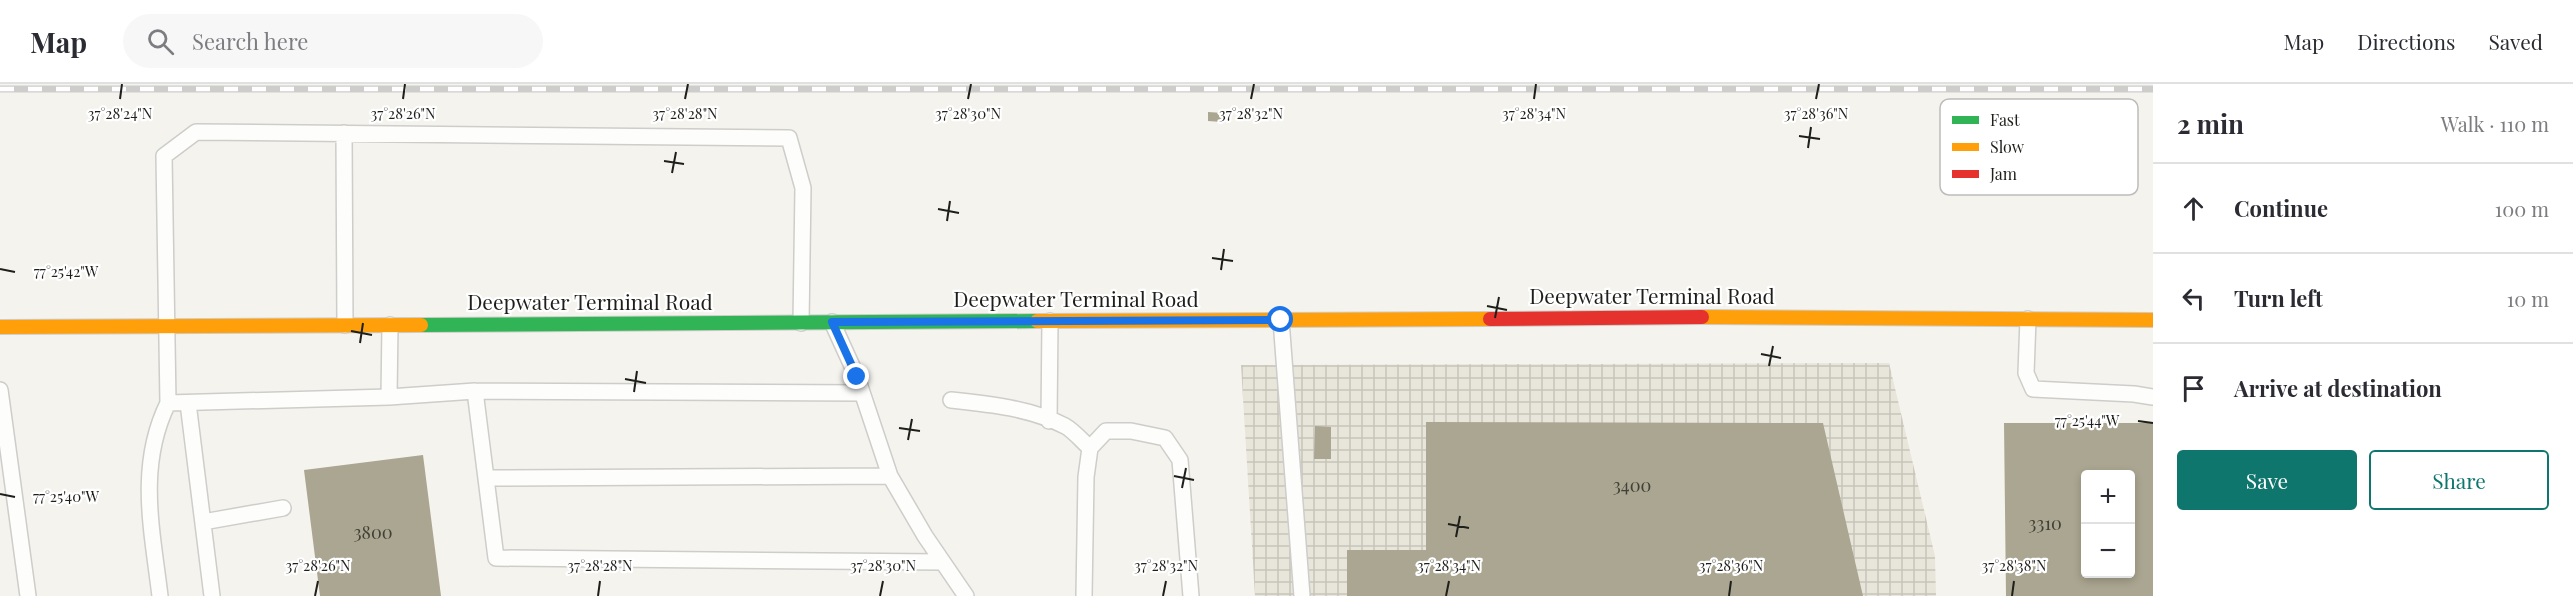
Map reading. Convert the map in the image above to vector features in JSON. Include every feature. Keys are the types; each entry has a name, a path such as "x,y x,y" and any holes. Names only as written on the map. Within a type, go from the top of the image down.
{"street":[{"name":"Deepwater Terminal Road","path":"0,327 1750,317 2153,320"}],"lane":[{"path":"160,596 147,490 157,425 168,403 164,156 196,132 789,138 803,189 801,322"},
{"path":"344,133 345,325"},
{"path":"2028,319 2026,373 2033,389 2153,397"},
{"path":"1281,320 1302,596"},
{"path":"1049,421 1050,321"},
{"path":"832,322 857,377 890,476 942,562 966,596"},
{"path":"389,397 390,325"},
{"path":"0,390 28,596"},
{"path":"168,403 389,397 475,391 862,393"},
{"path":"475,391 496,558 942,562"},
{"path":"951,400 999,405 1049,421 1066,427 1090,448"},
{"path":"188,403 212,596"},
{"path":"1084,596 1086,477 1090,448 1106,431 1131,431 1165,438 1180,460 1191,596"},
{"path":"486,478 890,476"},
{"path":"203,522 283,508"}],"shaded area":[{"path":"1889,363 1935,556 1936,596 1255,596 1241,365"}],"building":[{"path":"1208,112 1223,113 1222,122 1208,121"},
{"path":"1426,422 1823,423 1863,596 1347,596 1347,550 1426,550"},
{"path":"2004,423 2153,423 2153,596 2006,596"},
{"path":"1315,426 1331,427 1331,459 1314,459"},
{"path":"423,455 441,596 320,596 304,470"}],"railway":[{"path":"0,89 2153,89"}],"traffic: fast":[{"path":"421,325 1037,321"}],"traffic: slow":[{"path":"1702,317 2153,320"},
{"path":"1037,321 1490,319"},
{"path":"0,327 421,325"}],"traffic: jam":[{"path":"1490,319 1702,317"}],"route":[{"path":"857,377 832,322 1281,320"}]}
